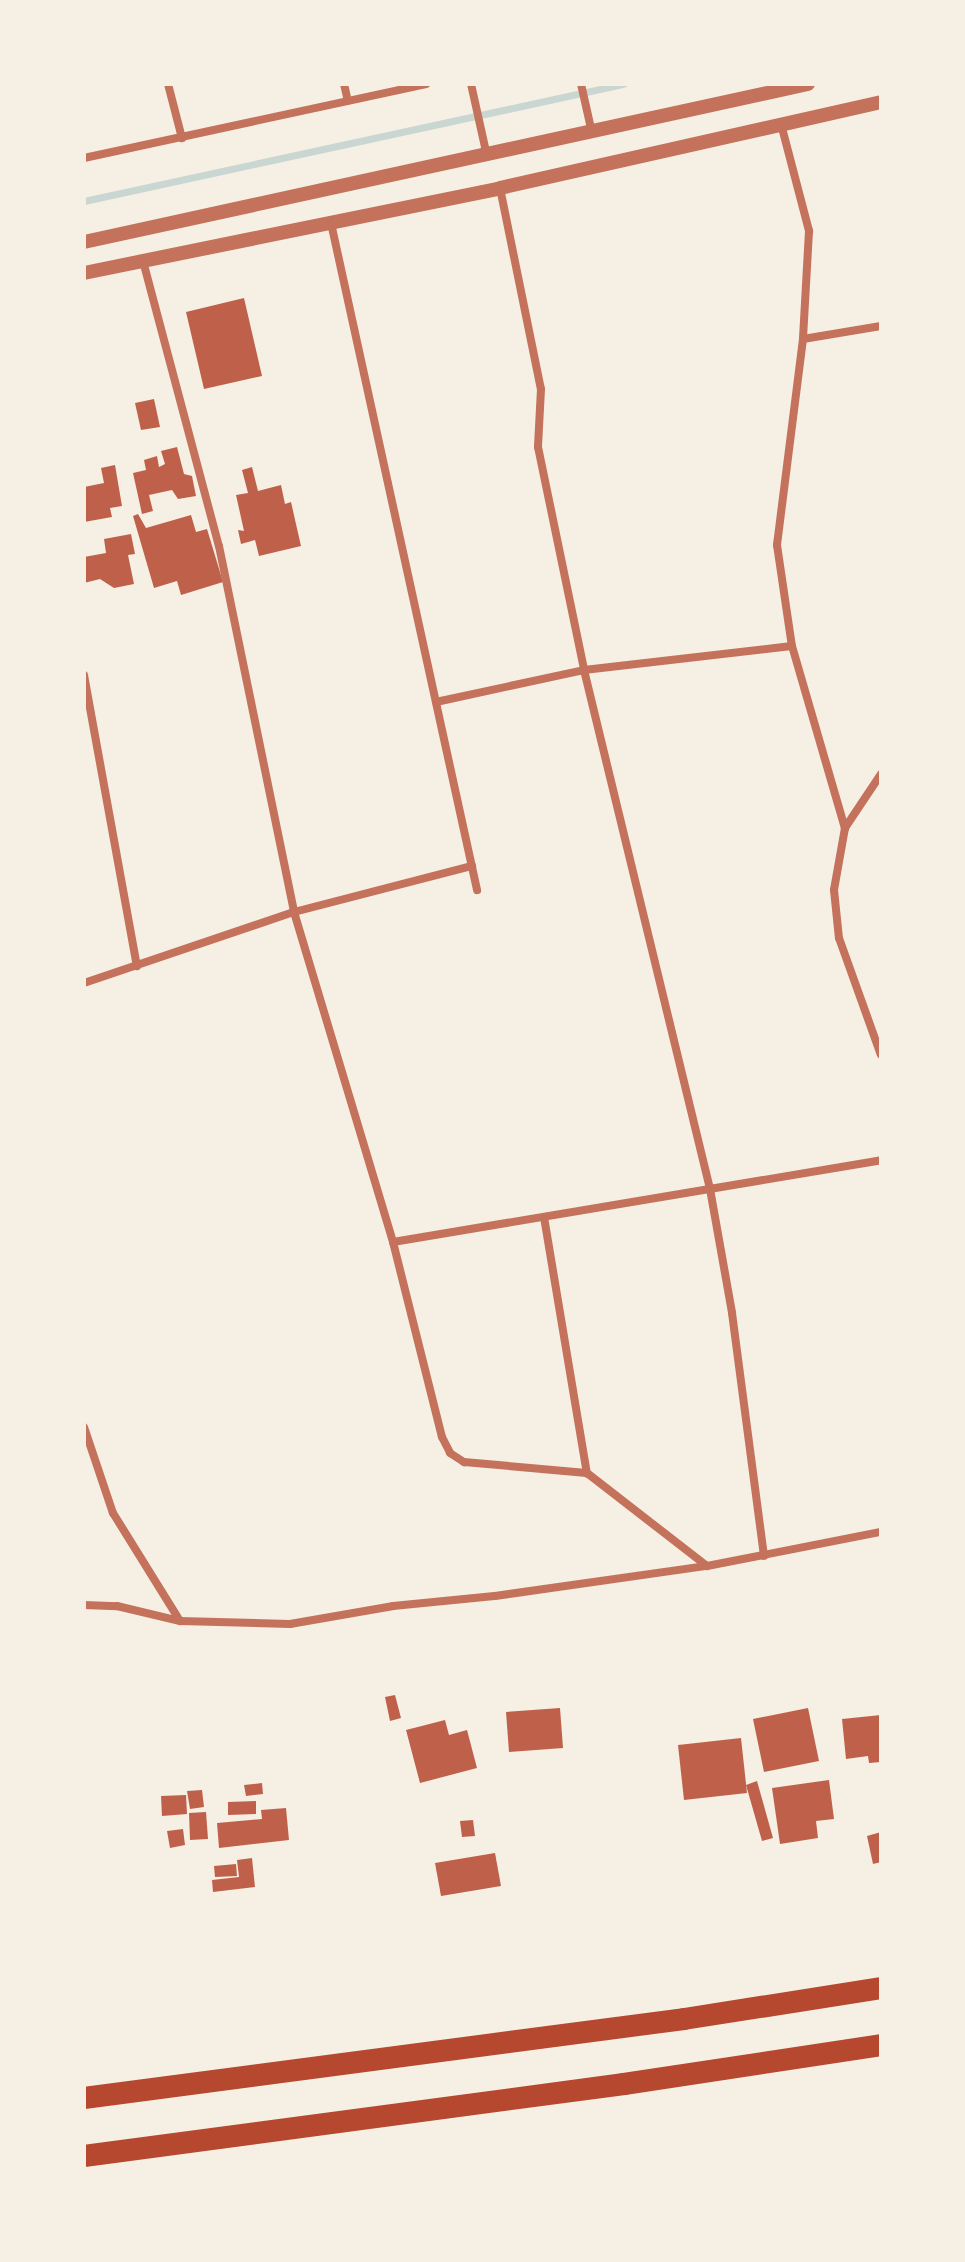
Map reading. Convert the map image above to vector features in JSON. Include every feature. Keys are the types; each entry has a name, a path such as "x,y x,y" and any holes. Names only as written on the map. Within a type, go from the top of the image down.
{"highway":[{"path":"84,2098 684,2019 881,1988"},
{"path":"84,2156 624,2084 881,2045"}],"street":[{"path":"168,84 182,138"},
{"path":"344,84 348,101"},
{"path":"84,158 426,84"},
{"path":"471,84 487,156"},
{"path":"581,84 592,133"},
{"path":"84,242 808,84"},
{"path":"84,273 500,188 881,102"},
{"path":"781,124 809,231 803,339 777,545 792,646 845,828"},
{"path":"500,188 541,389 538,447 584,670 710,1189 732,1313 764,1556"},
{"path":"331,223 477,890"},
{"path":"143,261 219,546 294,912 393,1242 442,1437 450,1453 464,1462 587,1473 707,1566"},
{"path":"803,339 881,326"},
{"path":"436,702 584,670 792,646"},
{"path":"84,675 137,966"},
{"path":"881,774 845,828 834,890 839,938 881,1055"},
{"path":"84,983 294,912 472,866"},
{"path":"393,1242 881,1160"},
{"path":"544,1217 587,1473"},
{"path":"84,1427 113,1513 180,1621"},
{"path":"84,1605 117,1606 180,1621 290,1624 393,1606 495,1596 707,1566 881,1532"}],"building":[{"path":"244,298 262,376 204,389 186,312"},
{"path":"154,399 160,427 141,430 135,403"},
{"path":"177,447 184,474 192,476 196,496 178,499 172,490 149,495 153,511 142,514 133,473 146,470 144,460 157,456 159,467 165,464 161,451"},
{"path":"115,465 122,506 110,508 112,517 84,522 84,487 104,483 101,468"},
{"path":"252,467 258,491 281,485 285,504 291,502 301,546 259,556 255,540 241,544 238,530 244,531 236,495 248,493 242,470"},
{"path":"138,514 146,528 191,515 196,532 207,529 223,582 181,595 177,581 154,588 133,516"},
{"path":"131,534 135,554 128,555 134,584 114,588 100,579 84,583 84,557 106,553 104,539"},
{"path":"395,1695 401,1718 390,1721 385,1697"},
{"path":"560,1708 563,1748 509,1752 506,1712"},
{"path":"808,1708 819,1761 764,1772 753,1719"},
{"path":"881,1715 881,1762 869,1763 868,1756 846,1759 842,1719"},
{"path":"445,1720 449,1735 467,1730 477,1768 420,1783 406,1730"},
{"path":"741,1738 747,1793 684,1800 678,1745"},
{"path":"829,1780 834,1819 816,1821 818,1838 780,1844 772,1788"},
{"path":"757,1781 773,1838 762,1841 746,1785"},
{"path":"262,1783 263,1794 246,1796 244,1785"},
{"path":"202,1790 204,1807 190,1809 187,1791"},
{"path":"186,1795 187,1814 162,1816 161,1796"},
{"path":"256,1801 256,1814 228,1815 228,1802"},
{"path":"286,1808 289,1840 219,1848 217,1823 262,1819 261,1810"},
{"path":"206,1812 208,1839 190,1840 189,1813"},
{"path":"473,1820 475,1836 462,1837 460,1821"},
{"path":"183,1829 185,1845 170,1848 167,1831"},
{"path":"881,1832 881,1862 873,1864 867,1836"},
{"path":"495,1853 501,1886 441,1896 435,1863"},
{"path":"252,1858 255,1887 213,1892 212,1880 239,1877 237,1860"},
{"path":"236,1864 237,1876 215,1877 214,1866"}],"waterway":[{"path":"84,201 623,84"}]}
